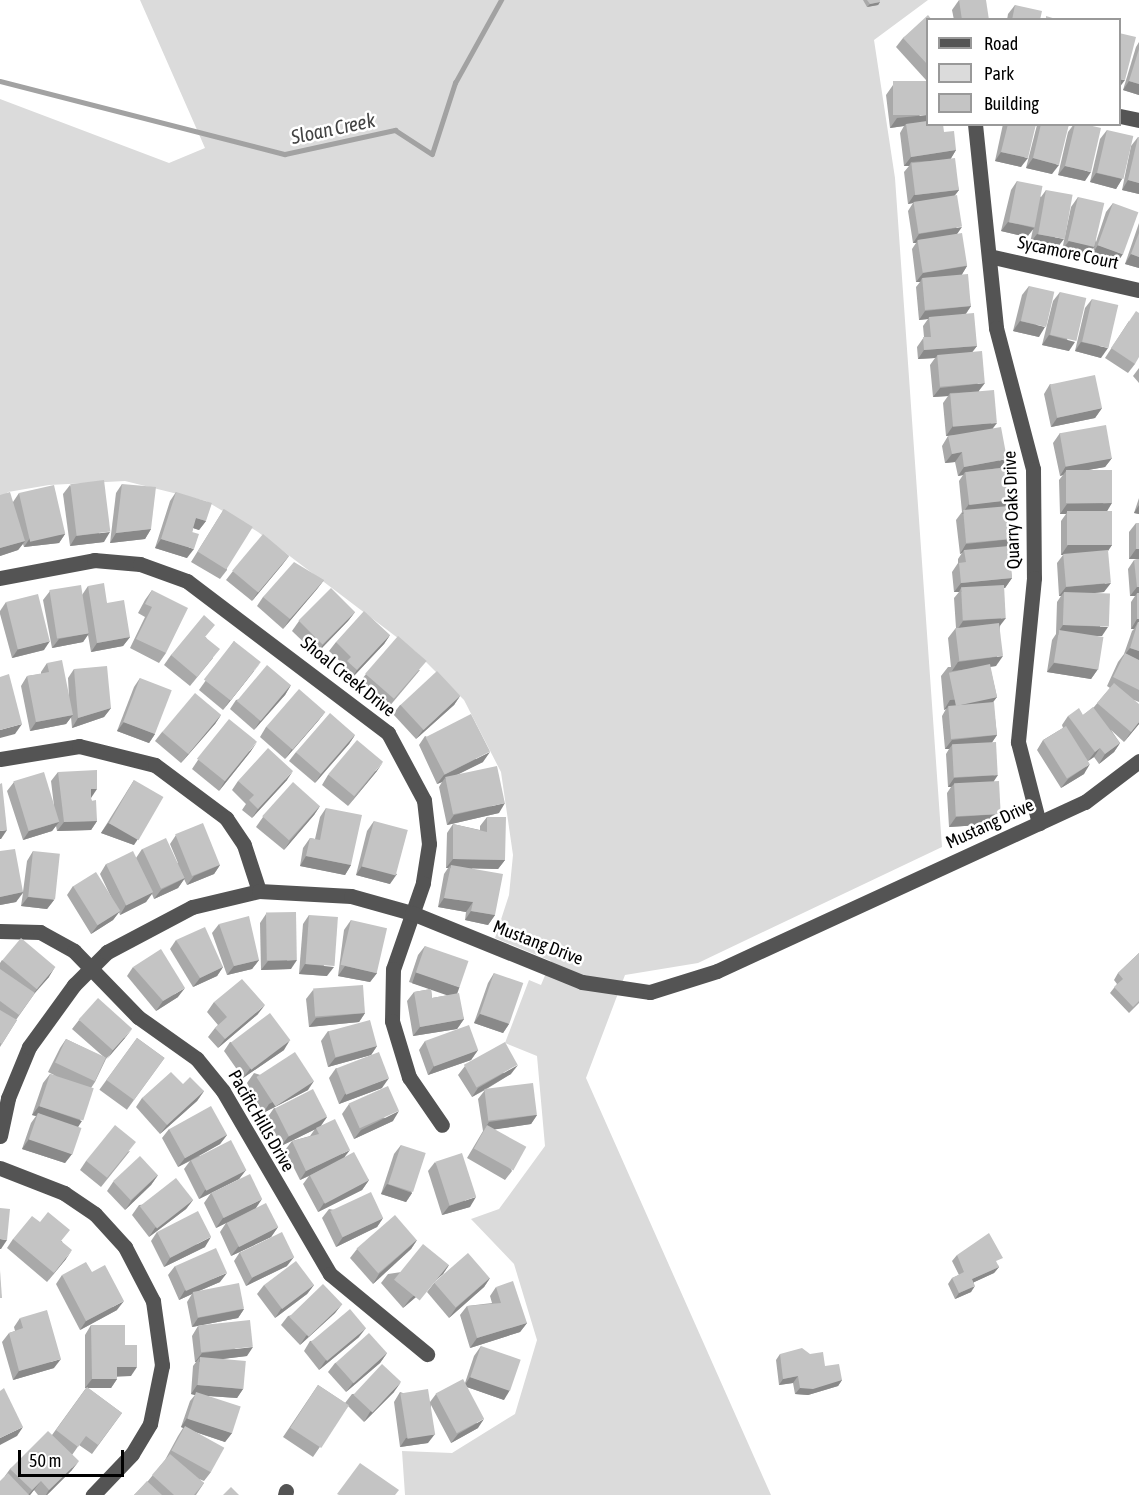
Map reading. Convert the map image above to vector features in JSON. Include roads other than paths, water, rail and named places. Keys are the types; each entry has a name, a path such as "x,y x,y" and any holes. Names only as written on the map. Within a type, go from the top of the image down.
{"street":[{"path":"1121,116 1139,120"},
{"name":"Quarry Oaks Drive","path":"975,126 996,328 1026,428 1033,469 1034,578 1017,742 1039,823"},
{"name":"Sycamore Court","path":"989,256 1139,290"},
{"name":"Shoal Creek Drive","path":"0,578 94,560 164,572 206,592 359,707 403,753 424,800 427,864 393,969 392,1020 408,1077 442,1125"},
{"path":"0,759 79,746 155,765 226,818 244,845 259,891"},
{"name":"Mustang Drive","path":"0,1136 8,1098 29,1047 92,966 170,915 259,891 351,896 412,913 582,982 650,992 717,970 1039,823 1101,793 1139,761"},
{"name":"Pacific Hills Drive","path":"0,931 40,932 92,966 138,1017 212,1074 307,1242 342,1288 427,1354"},
{"path":"0,1168 64,1193 95,1214 125,1247 153,1301 162,1365 156,1405 142,1439 93,1495"}],"waterway":[{"name":"Sloan Creek","path":"0,81 285,154 395,130 432,154 455,83 501,0"}]}
